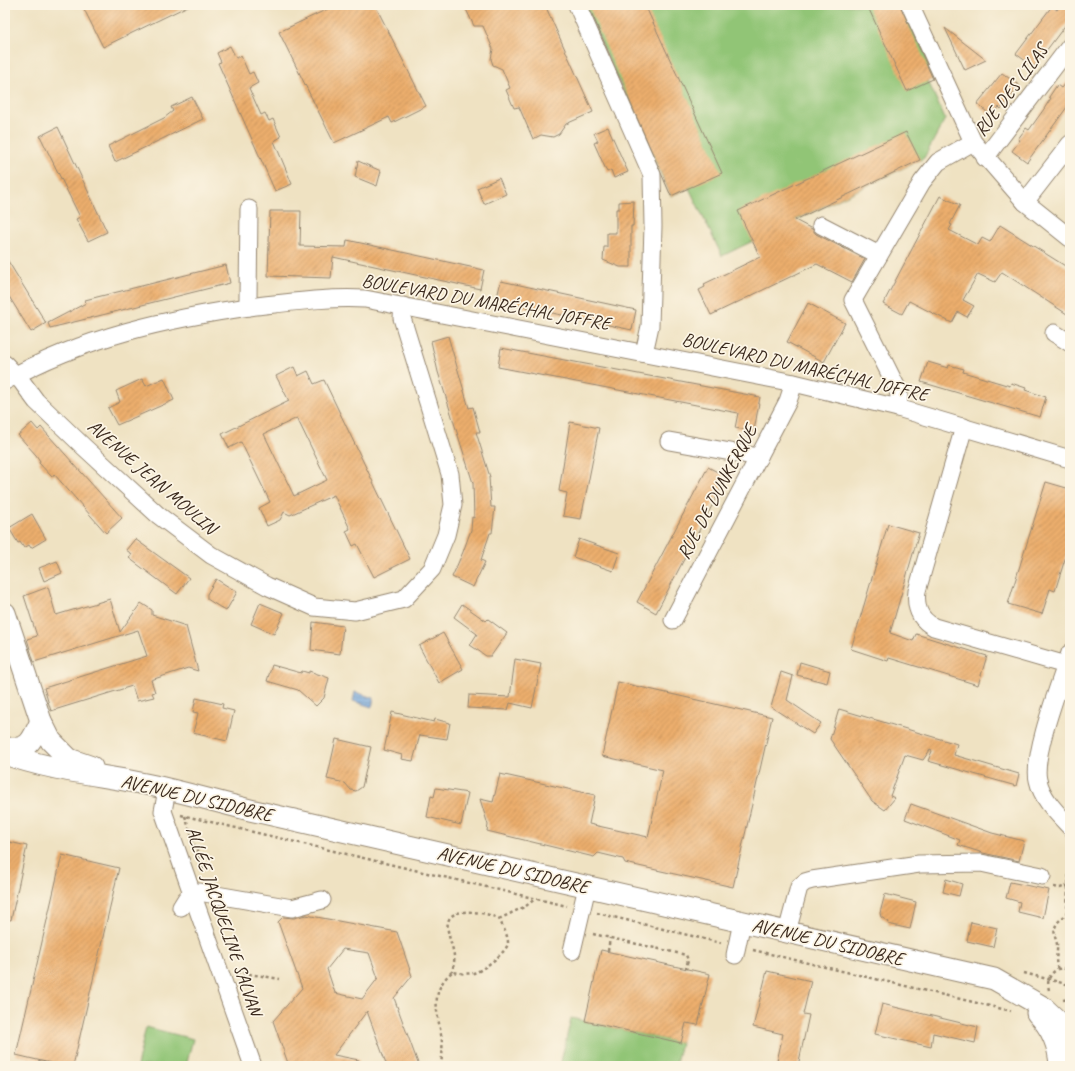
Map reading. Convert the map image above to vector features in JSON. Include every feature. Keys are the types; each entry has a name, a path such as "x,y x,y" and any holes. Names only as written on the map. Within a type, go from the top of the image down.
{"main road":[{"path":"5,613 41,721 50,741 69,758 82,764 140,783"},
{"path":"5,748 19,750 30,743 41,721"},
{"name":"AVENUE DU SIDOBRE","path":"5,754 27,762 70,772 140,783 994,979 1043,1007 1060,1023 1070,1029"},
{"path":"1010,988 1045,1021 1051,1030 1058,1049 1060,1066"}],"street":[{"path":"577,5 652,175 653,226 650,326 644,353"},
{"path":"915,7 973,142 985,158 1025,202 1070,238"},
{"name":"RUE DES LILAS","path":"985,158 1070,46"},
{"path":"898,408 899,395 897,388 853,300 922,182 938,162 973,142"},
{"path":"1025,202 1070,144"},
{"path":"248,209 249,307"},
{"path":"820,225 879,255"},
{"name":"BOULEVARD DU MARÉCHAL JOFFRE","path":"8,374 137,328 174,319 219,310 336,298 365,299 794,383 898,408 1070,459"},
{"name":"AVENUE JEAN MOULIN","path":"8,374 158,515 211,555 267,586 314,606 355,611 404,599 432,569 446,535 453,505 450,474 402,318 403,306"},
{"path":"1054,332 1070,343"},
{"name":"RUE DE DUNKERQUE","path":"674,620 788,401 794,383"},
{"path":"964,427 917,591 916,599 918,612 928,624 934,627 1068,659 1039,752 1038,779 1048,802 1070,827"},
{"path":"669,441 759,457"},
{"name":"ALLÉE JACQUELINE SALVAN","path":"167,790 163,811 192,894 213,970 253,1066"},
{"path":"787,932 799,887 805,882 812,880 919,864 974,863 981,863 1042,876"},
{"path":"572,951 587,886"},
{"path":"181,907 186,899 192,894 199,892 292,908 322,900"},
{"path":"735,955 742,922"}],"path":[{"path":"1058,969 1055,958 1057,945 1054,933 1055,926 1066,915 1067,910 1070,839"},
{"path":"440,1066 443,1046 436,1005 438,990 443,980 452,972 454,956 447,928 450,918 457,912 469,911 500,919 526,906 535,898"},
{"path":"452,972 463,974 476,972 506,950 508,944 500,919"},
{"path":"577,930 686,955 688,960 686,969"},
{"path":"608,951 610,938"},
{"path":"1052,995 1048,988 1048,980 1052,972 1058,969 1070,969"},
{"path":"213,970 280,979"},
{"path":"1010,988 1007,976 1014,972 1070,985"}],"green space":[{"path":"584,5 905,5 938,77 928,81 945,119 924,158 722,256 689,188 671,196"},
{"path":"571,1018 681,1043 675,1066 560,1066"},
{"path":"146,1027 193,1039 186,1066 137,1066"}],"water":[{"path":"355,692 374,698 372,707 353,701"}],"building":[{"path":"82,5 190,5 103,47"},
{"path":"336,5 375,5 426,106 392,123 389,117 334,143 279,32"},
{"path":"464,5 545,5 593,112 566,124 559,134 553,137 541,135 533,139 519,107 514,108 506,90 510,88 502,69 493,65 491,59 493,49 483,26 474,26"},
{"path":"588,5 645,5 722,173 671,196"},
{"path":"867,5 900,5 933,79 907,91"},
{"path":"1060,5 1070,5 1070,19 1034,67 1016,54 1052,6 1057,10"},
{"path":"945,28 986,60 965,70"},
{"path":"230,46 236,58 241,56 249,74 253,72 258,83 249,88 261,115 265,113 269,121 273,119 281,137 274,141 292,184 275,191 218,63 221,62 217,53"},
{"path":"1002,73 1020,86 1001,109 999,107 992,116 977,104"},
{"path":"1070,77 1070,103 1027,162 1012,151 1020,140 1018,139 1026,128 1029,130 1051,98 1049,97 1057,85 1061,88"},
{"path":"192,97 203,119 115,162 108,146 164,118 173,111 171,107"},
{"path":"58,127 107,232 88,241 76,219 80,217 40,136"},
{"path":"608,127 628,172 614,178 611,170 607,172 594,143 598,141 594,133"},
{"path":"906,132 920,160 795,220 812,229 816,234 865,259 852,282 817,264 711,315 699,290 705,287 704,284 760,257 738,211"},
{"path":"358,161 381,171 377,186 355,177"},
{"path":"499,178 506,194 484,204 477,188"},
{"path":"940,196 960,205 950,224 952,225 949,230 978,245 982,238 990,242 1000,225 1070,269 1070,316 1002,272 995,282 978,274 963,300 974,306 967,317 958,312 952,323 909,301 902,314 883,304"},
{"path":"634,201 633,226 631,226 631,267 620,267 603,260 604,247 607,247 607,233 616,233 616,209 619,209 619,202"},
{"path":"270,211 301,211 300,246 346,247 347,240 484,270 480,289 333,257 331,278 268,276"},
{"path":"5,256 46,323 31,332 5,290"},
{"path":"226,265 230,283 50,328 48,323 86,303 85,300"},
{"path":"501,281 636,310 632,330 496,301"},
{"path":"808,303 845,323 824,362 787,342"},
{"path":"448,336 469,408 473,407 480,432 476,432 490,477 491,507 495,507 492,533 490,533 481,560 485,562 473,587 452,577 471,530 472,517 474,518 473,483 438,372 431,341"},
{"path":"501,348 760,397 754,431 735,428 738,413 498,367"},
{"path":"928,362 948,368 949,365 964,369 963,372 1010,386 1011,383 1026,388 1025,390 1046,397 1040,417 921,382"},
{"path":"294,367 298,376 308,371 314,384 324,380 410,559 374,577 357,544 353,546 346,531 350,529 334,495 290,515 284,512 280,520 267,526 259,508 270,502 241,442 229,448 222,434 289,401 276,376","holes":["297,418 327,480 294,496 264,434"]},
{"path":"164,378 174,400 117,425 108,408 120,402 116,391 142,379 146,386"},
{"path":"570,422 599,428 581,519 563,516 567,493 559,491"},
{"path":"32,423 38,430 41,427 122,518 106,533 54,474 52,477 39,463 40,461 36,455 18,435"},
{"path":"708,467 727,477 656,613 637,602"},
{"path":"1046,482 1070,489 1070,543 1055,591 1050,589 1042,614 1008,604"},
{"path":"32,514 46,539 31,548 29,545 24,548 20,542 18,543 9,528"},
{"path":"888,524 919,533 890,633 913,641 916,634 987,656 978,685 889,658 888,661 851,649"},
{"path":"135,539 189,578 177,594 129,558 132,554 126,550"},
{"path":"579,539 619,553 613,571 573,557"},
{"path":"57,561 62,573 44,581 39,568"},
{"path":"216,579 237,592 226,611 207,599 207,594"},
{"path":"48,587 56,615 110,599 120,632 141,603 152,610 152,615 186,626 198,671 188,668 151,680 155,692 152,693 154,697 137,701 132,686 51,711 44,688 147,656 138,630 34,662 27,639 37,636 24,596"},
{"path":"260,603 284,613 274,634 251,624"},
{"path":"462,604 486,621 488,619 507,633 491,656 486,656 470,645 477,634 454,617"},
{"path":"313,622 343,626 340,654 311,650"},
{"path":"443,633 463,669 439,683 419,646"},
{"path":"515,659 541,664 532,708 510,703 508,710 468,708 469,695 510,697"},
{"path":"800,662 830,671 827,683 797,675"},
{"path":"272,665 301,673 302,671 309,673 309,671 329,678 324,698 316,706 298,690 267,681"},
{"path":"781,672 793,676 787,700 821,723 813,734 771,707"},
{"path":"618,682 772,717 733,887 625,863 623,859 598,853 594,857 487,831 488,825 480,799 493,802 500,774 595,795 589,824 648,837 663,770 602,756"},
{"path":"196,698 223,704 222,708 234,711 227,741 193,733 198,713 193,712"},
{"path":"839,709 957,744 954,755 1019,774 1016,786 928,761 932,751 930,750 923,760 905,755 890,796 895,798 885,810 872,801 830,739"},
{"path":"392,712 434,722 435,719 450,723 447,739 420,735 413,761 401,759 402,755 384,750"},
{"path":"336,739 371,747 362,787 356,791 351,790 345,783 327,779"},
{"path":"436,788 468,793 461,825 427,817 431,796 434,797"},
{"path":"911,804 992,833 1024,841 1019,861 983,853 958,845 960,840 905,819"},
{"path":"5,841 27,846 11,920 5,919"},
{"path":"62,855 119,868 73,1066 63,1066 16,1055"},
{"path":"946,879 962,884 959,896 943,892"},
{"path":"1010,882 1049,890 1043,918 1018,912 1020,902 1006,898"},
{"path":"885,894 916,902 910,929 888,924 889,922 881,917 880,913"},
{"path":"306,915 397,932 412,976 394,998 419,1066 387,1066 367,1011 334,1055 359,1060 359,1066 289,1066 273,1021 302,988 278,922 283,917 294,918","holes":["343,949 369,953 378,978 362,999 335,993 327,969"]},
{"path":"971,922 997,928 993,947 967,941"},
{"path":"601,950 710,974 698,1025 686,1023 681,1043 585,1021"},
{"path":"767,971 811,981 803,1014 809,1015 798,1066 776,1066 783,1034 753,1027"},
{"path":"882,1004 978,1027 975,1043 933,1033 931,1047 875,1034"}]}
